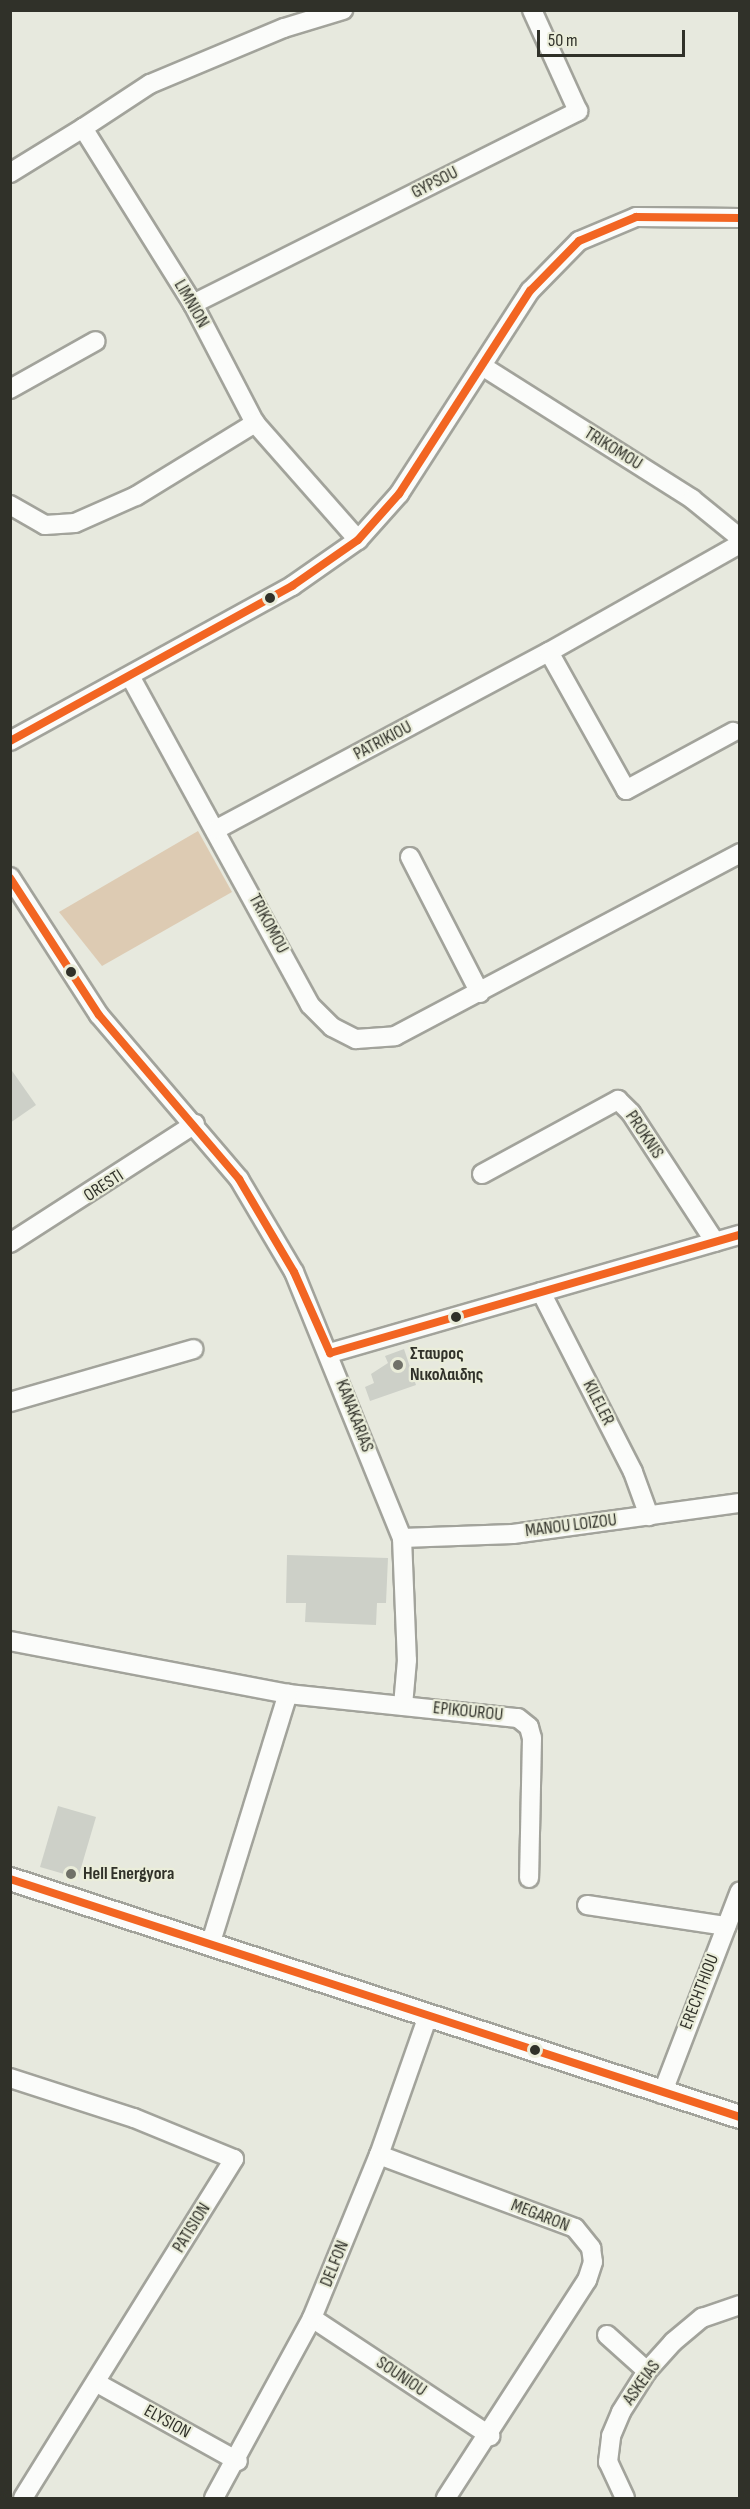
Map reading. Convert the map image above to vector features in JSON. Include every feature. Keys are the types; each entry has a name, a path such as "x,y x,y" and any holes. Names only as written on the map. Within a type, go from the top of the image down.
{"street":[{"path":"10,173 150,84 284,28 343,10"},
{"name":"GYPSOU","path":"193,304 579,111 532,10"},
{"name":"LIMNION","path":"83,128 193,304 255,423 358,540"},
{"path":"10,741 302,581 358,540 399,494 553,263 591,233 636,217 740,218"},
{"path":"10,388 96,341"},
{"name":"TRIKOMOU","path":"483,366 692,499 740,538"},
{"path":"10,505 45,525 75,523 136,496 255,423"},
{"name":"PATRIKIOU","path":"217,829 549,652 740,544"},
{"path":"549,652 626,790 733,732"},
{"name":"TRIKOMOU","path":"130,676 217,829 310,1005 332,1027 368,1041 395,1036 480,993 740,853"},
{"path":"411,857 480,993"},
{"name":"KANAKARIAS","path":"10,877 99,1015 240,1179 275,1235 330,1353 402,1538 407,1642 403,1706"},
{"name":"PROKNIS","path":"482,1174 618,1100 631,1113 715,1242"},
{"name":"ORESTI","path":"10,1243 195,1125"},
{"path":"330,1353 740,1235"},
{"name":"KILELER","path":"541,1292 633,1472 648,1516"},
{"path":"10,1402 194,1349"},
{"name":"MANOU LOIZOU","path":"402,1538 513,1534 740,1503"},
{"name":"EPIKOUROU","path":"10,1641 288,1694 525,1721 532,1738 529,1878"},
{"path":"211,1942 288,1694"},
{"path":"10,1879 211,1942 662,2094 740,2117"},
{"name":"ERECHTHIOU","path":"662,2094 740,1891"},
{"path":"587,1905 726,1926"},
{"name":"DELFON","path":"214,2499 238,2461 312,2318 379,2155 428,2016"},
{"name":"PATISION","path":"10,2078 134,2118 234,2159 23,2499"},
{"name":"MEGARON","path":"379,2155 575,2228 591,2248 593,2262 587,2280 490,2436 446,2499"},
{"name":"ASKEIAS","path":"625,2499 608,2462 611,2436 647,2371 702,2318 740,2305"},
{"name":"SOUNIOU","path":"312,2318 490,2436"},
{"path":"608,2335 647,2371"},
{"name":"ELYSION","path":"97,2383 238,2461"}],"shaded area":[{"path":"198,831 232,892 102,966 59,912"}],"building":[{"path":"10,1068 36,1105 10,1123"},
{"path":"404,1349 416,1385 370,1401 365,1387 374,1383 371,1374 388,1363 385,1356"},
{"path":"287,1555 388,1558 386,1603 377,1603 376,1625 305,1622 306,1603 286,1603"},
{"path":"58,1806 96,1817 78,1878 40,1867"}],"transit line":[{"path":"10,741 292,586 358,540 399,494 530,291 579,241 636,217 740,218"},
{"path":"10,878 99,1015 239,1179 294,1272 330,1353"},
{"path":"330,1353 740,1235"},
{"path":"10,1879 740,2117"}],"place":[{"name":"Σταυρος Νικολαιδης","path":"398,1365"},
{"name":"Hell Energyora","path":"71,1874"}]}
